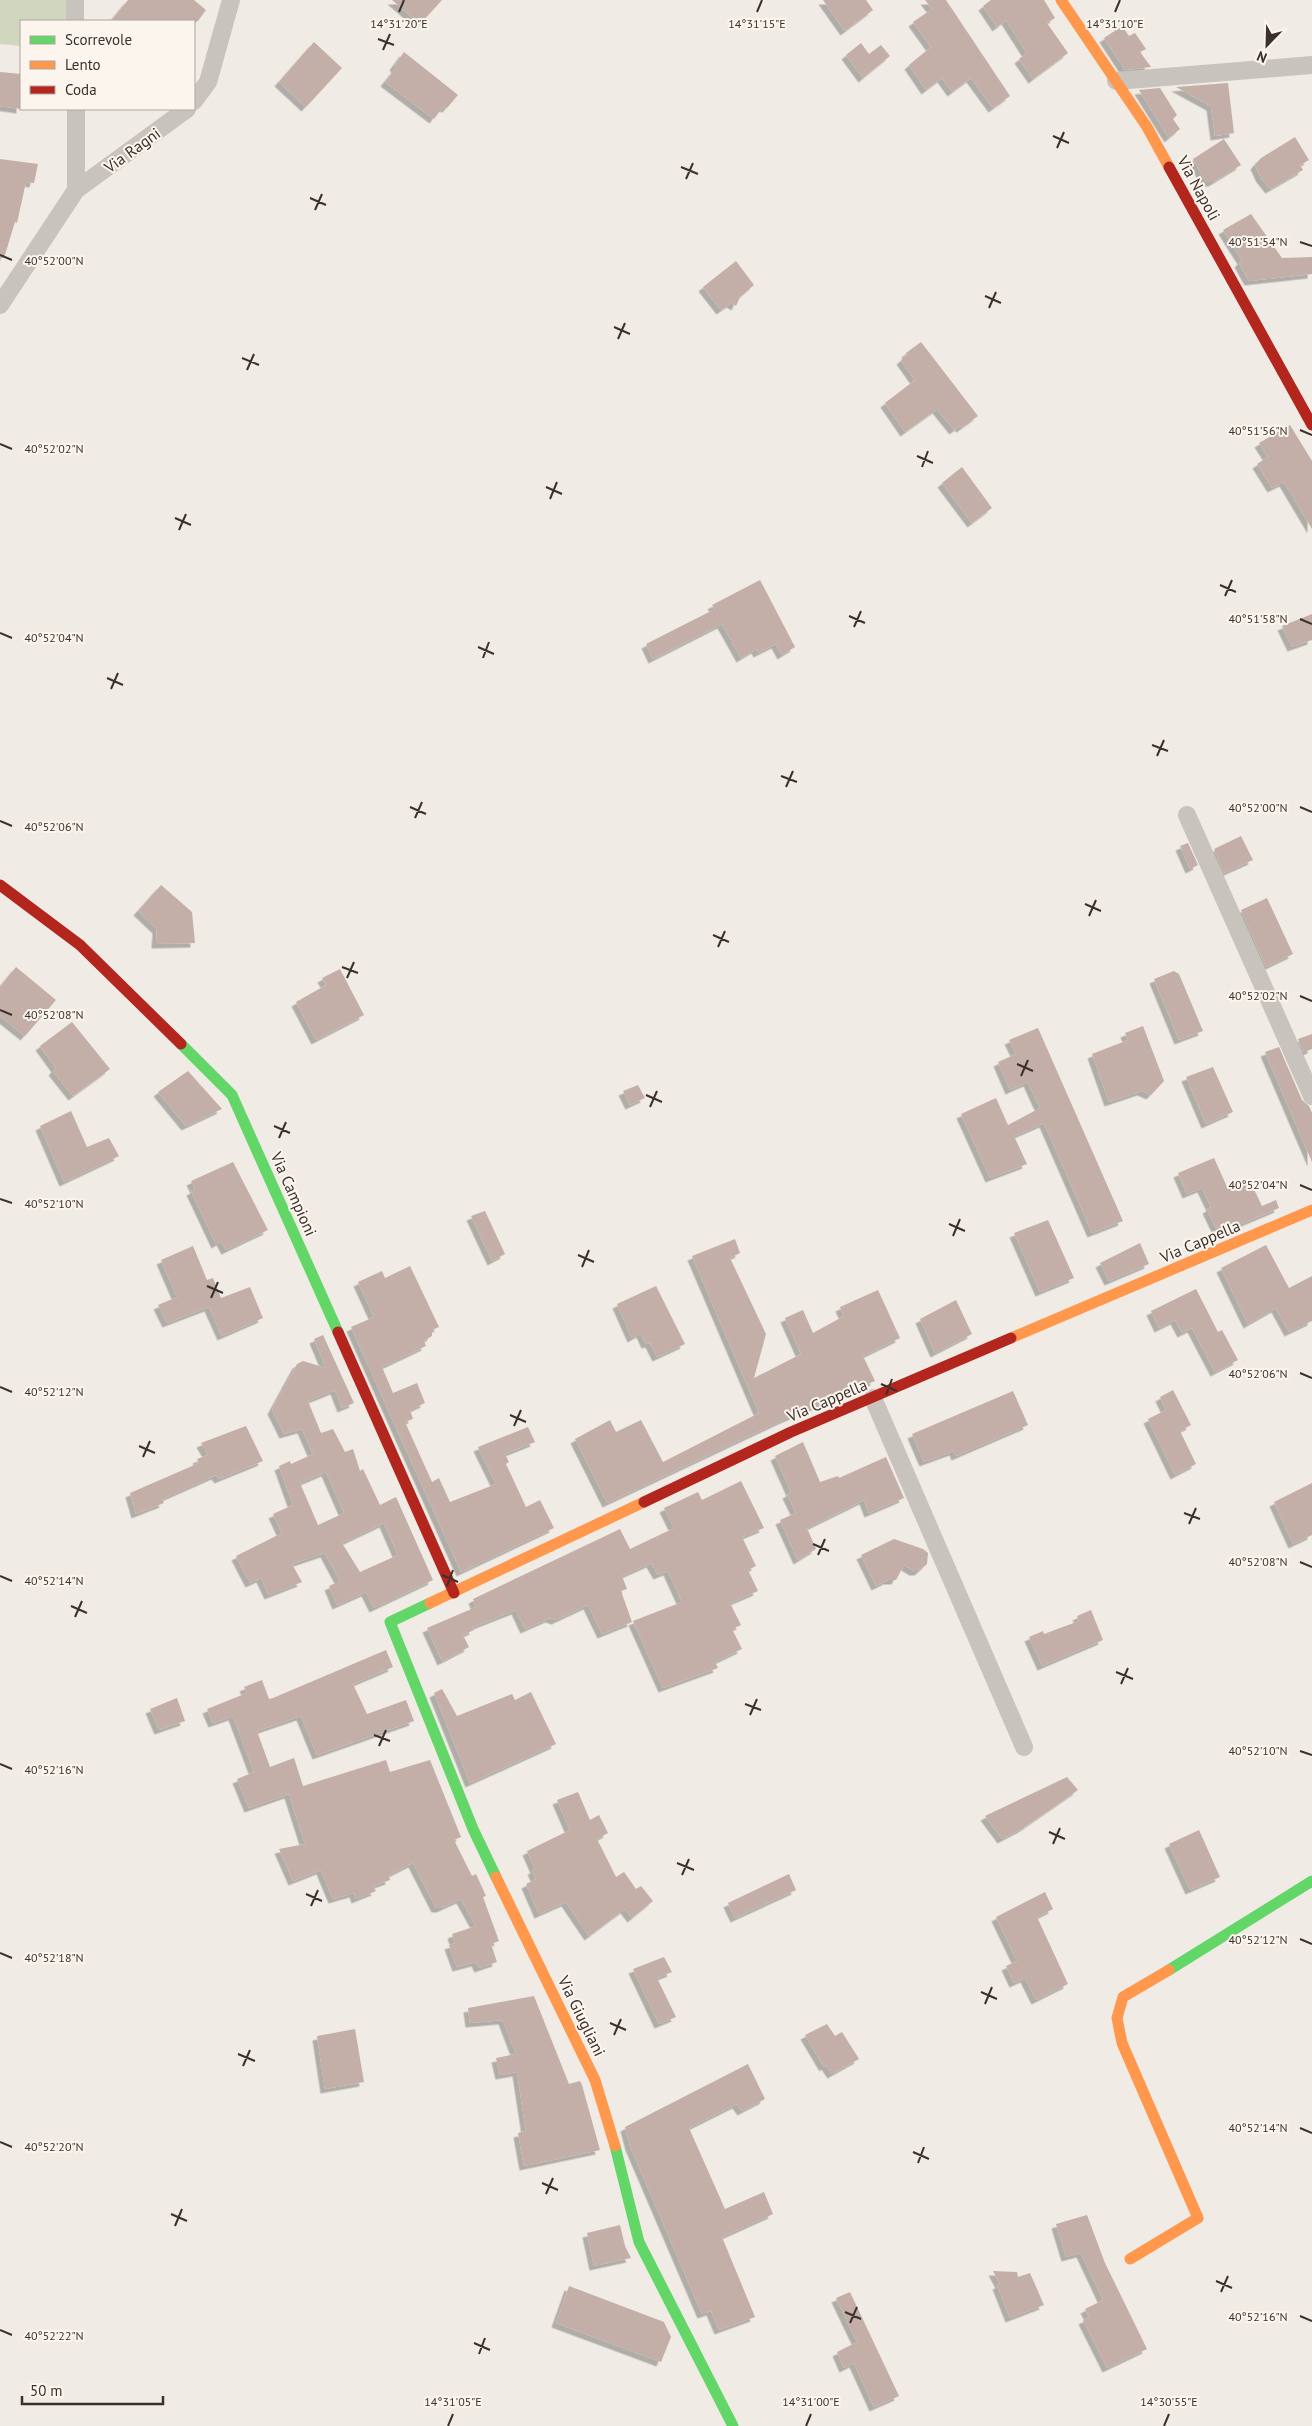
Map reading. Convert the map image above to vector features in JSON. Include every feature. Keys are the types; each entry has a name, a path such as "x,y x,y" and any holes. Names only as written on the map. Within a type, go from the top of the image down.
{"street":[{"path":"75,0 76,20"},
{"path":"195,100 208,82 231,0"},
{"name":"Via Napoli","path":"1061,0 1147,127 1312,424"},
{"path":"1116,81 1312,65"},
{"path":"76,110 76,190"},
{"name":"Via Ragni","path":"0,305 76,190 186,110"},
{"path":"1187,815 1312,1096"},
{"name":"Via Campioni","path":"0,885 80,945 232,1095 454,1594"},
{"name":"Via Cappella","path":"390,1622 454,1594 791,1432 1312,1210"},
{"path":"873,1398 1024,1747"},
{"name":"Via Giugliani","path":"390,1622 472,1829 595,2080 610,2125 639,2242 733,2426"},
{"path":"1130,2258 1198,2218 1122,2043 1117,2018 1123,1997 1218,1941 1312,1881"}],"green space":[{"path":"0,0 72,0 72,20 20,20 20,46 0,44"}],"building":[{"path":"128,0 194,0 206,10 198,21 112,20"},
{"path":"392,0 442,0 420,24"},
{"path":"823,0 866,0 873,10 845,31"},
{"path":"925,0 946,0 1010,96 993,108 971,78 952,92 942,78 926,90 909,65 931,47 913,22 932,9"},
{"path":"991,0 1044,0 1055,18 1047,23 1068,53 1033,79 1019,59 1027,53 1006,20 997,27 983,6"},
{"path":"1122,26 1129,36 1135,33 1146,49 1140,52 1151,67 1125,70 1104,38"},
{"path":"314,42 342,68 306,107 279,82"},
{"path":"861,43 869,54 881,45 890,56 863,78 846,55"},
{"path":"404,52 458,95 447,108 443,107 434,119 385,82 396,68 394,66"},
{"path":"0,72 20,74 20,109 0,106"},
{"path":"1228,83 1234,133 1215,136 1211,106 1176,87"},
{"path":"1160,88 1177,115 1173,119 1180,129 1169,138 1139,90"},
{"path":"1295,137 1309,160 1300,165 1303,170 1270,189 1261,178 1255,165 1261,158"},
{"path":"1224,139 1241,165 1213,182 1206,182 1193,159"},
{"path":"0,159 38,164 34,183 26,182 17,223 15,222 4,258 0,258"},
{"path":"1251,214 1282,258 1312,257 1312,274 1249,281 1239,263 1242,260 1223,230"},
{"path":"736,261 754,285 740,297 736,306 731,303 721,310 703,287"},
{"path":"921,342 978,416 961,428 959,426 954,430 937,409 905,432 885,403 915,380 901,360 907,355 906,353"},
{"path":"1290,425 1312,461 1312,529 1284,482 1272,488 1257,464 1268,457 1259,443"},
{"path":"962,467 992,508 972,523 942,483"},
{"path":"760,580 795,647 782,655 776,644 758,653 756,649 741,658 722,624 653,659 646,644 715,609 712,605"},
{"path":"1312,614 1312,640 1292,647 1282,626"},
{"path":"1241,836 1253,860 1224,873 1214,849"},
{"path":"1188,843 1198,865 1190,869 1180,846"},
{"path":"161,885 192,912 195,943 156,944 157,929 138,911"},
{"path":"1267,898 1293,954 1266,967 1241,910"},
{"path":"16,967 56,1000 25,1036 0,1016 0,987"},
{"path":"340,969 364,1015 316,1040 296,1002 326,985 322,978"},
{"path":"1174,971 1179,974 1203,1031 1179,1040 1154,979"},
{"path":"72,1022 110,1069 73,1096 53,1071 56,1068 40,1046"},
{"path":"1143,1026 1164,1081 1151,1095 1142,1091 1109,1102 1092,1054 1128,1040 1125,1033"},
{"path":"1038,1028 1123,1221 1092,1233 1044,1123 1014,1136 1027,1164 990,1178 961,1114 996,1098 1008,1125 1040,1108 1028,1082 1010,1090 998,1062 1016,1054 1009,1040"},
{"path":"1312,1034 1312,1049 1304,1052 1298,1039"},
{"path":"1279,1047 1302,1100 1309,1106 1312,1113 1312,1162 1265,1052"},
{"path":"1213,1067 1233,1112 1206,1124 1186,1077"},
{"path":"188,1071 222,1109 186,1126 158,1092"},
{"path":"638,1085 645,1098 630,1105 623,1091"},
{"path":"71,1111 87,1147 109,1138 119,1156 64,1182 40,1126"},
{"path":"1214,1158 1228,1189 1249,1179 1262,1206 1276,1200 1279,1208 1234,1227 1232,1221 1216,1228 1207,1209 1211,1207 1202,1188 1187,1194 1178,1173"},
{"path":"233,1162 268,1230 226,1250 221,1241 216,1244 191,1191 195,1189 191,1181"},
{"path":"485,1211 505,1254 492,1261 471,1216"},
{"path":"1048,1220 1074,1278 1040,1292 1014,1233"},
{"path":"735,1239 740,1253 730,1258 766,1334 754,1378 801,1354 785,1318 803,1310 813,1333 844,1316 840,1307 878,1290 900,1338 863,1356 875,1381 785,1419 607,1503 575,1439 610,1420 616,1432 641,1420 663,1462 759,1413 692,1256"},
{"path":"1140,1243 1149,1264 1109,1281 1100,1263"},
{"path":"1266,1245 1289,1288 1312,1276 1312,1321 1289,1332 1276,1308 1248,1324 1221,1268"},
{"path":"193,1246 207,1280 213,1278 221,1298 250,1287 263,1318 222,1336 209,1307 167,1323 158,1305 177,1297 161,1260"},
{"path":"410,1266 439,1327 432,1330 432,1336 424,1341 426,1346 382,1367 393,1393 417,1383 425,1403 410,1410 413,1419 405,1422 432,1482 439,1478 450,1502 496,1484 478,1447 528,1427 535,1442 505,1454 509,1462 506,1464 526,1507 540,1500 554,1528 461,1572 351,1327 374,1317 358,1282 382,1271 385,1278"},
{"path":"656,1286 685,1344 657,1357 650,1343 646,1344 641,1333 632,1338 617,1304"},
{"path":"1196,1289 1218,1332 1222,1330 1238,1360 1215,1372 1192,1328 1182,1333 1175,1320 1159,1328 1151,1311"},
{"path":"956,1300 972,1334 935,1353 920,1319"},
{"path":"323,1335 354,1403 342,1408 335,1390 308,1401 321,1433 333,1429 345,1452 353,1449 360,1471 363,1469 380,1505 396,1497 433,1580 374,1608 366,1592 337,1605 329,1586 340,1581 325,1553 292,1564 302,1582 269,1595 261,1578 250,1583 236,1556 282,1533 273,1514 293,1505 279,1466 290,1461 291,1464 313,1454 302,1429 284,1434 272,1410 297,1364 303,1361 326,1368 314,1339","holes":["326,1472 344,1513 318,1525 300,1483","384,1523 398,1555 360,1572 342,1543"]},
{"path":"1173,1390 1191,1425 1180,1431 1196,1464 1175,1475 1148,1419 1166,1410 1160,1397"},
{"path":"1013,1391 1028,1425 956,1456 954,1451 924,1462 912,1434"},
{"path":"246,1426 263,1461 219,1479 216,1475 162,1499 164,1503 136,1514 130,1493 199,1463 197,1459 208,1455 201,1443"},
{"path":"803,1442 820,1482 838,1476 839,1478 886,1457 904,1498 869,1513 864,1500 807,1528 816,1549 798,1560 780,1520 796,1513 787,1494 791,1492 775,1456"},
{"path":"741,1481 764,1528 742,1537 756,1566 748,1570 758,1591 730,1603 741,1625 732,1629 742,1649 715,1662 718,1668 663,1688 633,1621 682,1602 668,1571 658,1575 651,1563 622,1576 627,1589 621,1591 632,1622 602,1634 588,1605 556,1620 550,1618 525,1629 516,1610 473,1627 474,1630 463,1635 469,1647 442,1661 427,1628 476,1607 473,1599 620,1529 630,1549 674,1528 664,1508 698,1492 702,1500"},
{"path":"1312,1483 1312,1535 1293,1544 1274,1502"},
{"path":"894,1539 923,1549 928,1553 927,1564 919,1571 914,1571 904,1565 896,1580 888,1580 876,1586 861,1555"},
{"path":"1091,1610 1103,1640 1042,1666 1029,1637 1043,1631 1044,1634 1079,1621 1077,1616"},
{"path":"386,1650 393,1667 353,1684 367,1714 406,1700 414,1721 317,1755 301,1716 257,1731 270,1767 294,1758 303,1786 386,1760 390,1772 430,1760 461,1837 454,1840 472,1876 476,1874 486,1896 483,1897 499,1941 491,1944 497,1962 479,1968 476,1962 457,1967 449,1945 455,1943 452,1934 476,1926 461,1899 441,1908 436,1908 413,1863 389,1875 390,1880 373,1886 376,1891 356,1899 354,1893 333,1899 321,1870 293,1881 279,1849 305,1844 289,1794 249,1808 237,1779 254,1772 233,1716 213,1723 207,1709 247,1693 244,1687 262,1680 269,1699"},
{"path":"442,1689 457,1716 512,1694 515,1700 531,1692 556,1744 470,1783 434,1693"},
{"path":"177,1698 185,1721 159,1730 150,1709"},
{"path":"1067,1777 1078,1790 1023,1828 1002,1839 985,1816"},
{"path":"578,1792 590,1820 599,1815 608,1833 597,1839 616,1877 624,1872 636,1889 641,1886 653,1901 632,1918 625,1909 589,1936 566,1902 539,1914 526,1884 536,1879 532,1870 535,1869 527,1851 570,1830 557,1800"},
{"path":"1199,1830 1220,1877 1190,1890 1169,1844"},
{"path":"789,1874 796,1890 735,1918 728,1903"},
{"path":"1045,1892 1053,1909 1037,1917 1068,1984 1036,2000 1025,1978 1014,1983 1006,1966 1017,1961 996,1917"},
{"path":"664,1957 672,1972 657,1978 676,2017 659,2024 633,1969"},
{"path":"534,1996 569,2084 580,2081 582,2085 600,2150 524,2166 518,2133 526,2131 517,2072 500,2075 496,2058 516,2054 503,2020 470,2023 468,2008"},
{"path":"827,2024 835,2036 842,2032 859,2059 832,2074 826,2065 824,2067 805,2035"},
{"path":"355,2029 364,2082 325,2089 317,2036"},
{"path":"748,2064 765,2099 742,2111 737,2104 689,2128 725,2209 764,2192 773,2214 722,2237 755,2317 719,2330 711,2311 702,2314 630,2146 625,2127"},
{"path":"1087,2215 1105,2263 1147,2349 1107,2368 1083,2320 1089,2317 1085,2309 1103,2300 1081,2253 1066,2257 1056,2224"},
{"path":"620,2225 625,2246 631,2258 594,2266 587,2233"},
{"path":"993,2271 1017,2272 1018,2277 1030,2273 1044,2305 1010,2318 997,2285 1000,2284"},
{"path":"569,2286 664,2322 671,2337 661,2362 556,2323"},
{"path":"850,2292 899,2396 874,2407 854,2363 844,2368 837,2352 857,2342 836,2298"}],"traffic: fast":[{"path":"181,1044 232,1095 338,1332"},
{"path":"430,1603 390,1622 473,1829 496,1877"},
{"path":"1169,1970 1312,1881"},
{"path":"615,2146 639,2242 733,2426"}],"traffic: slow":[{"path":"1061,0 1147,127 1169,167"},
{"path":"1011,1338 1312,1210"},
{"path":"430,1603 644,1502"},
{"path":"496,1877 595,2080 615,2146"},
{"path":"1130,2259 1198,2218 1122,2043 1117,2018 1123,1997 1169,1970"}],"traffic: jam":[{"path":"1169,167 1312,425"},
{"path":"0,885 80,945 181,1044"},
{"path":"338,1332 454,1593"},
{"path":"644,1502 791,1432 1011,1338"}]}
